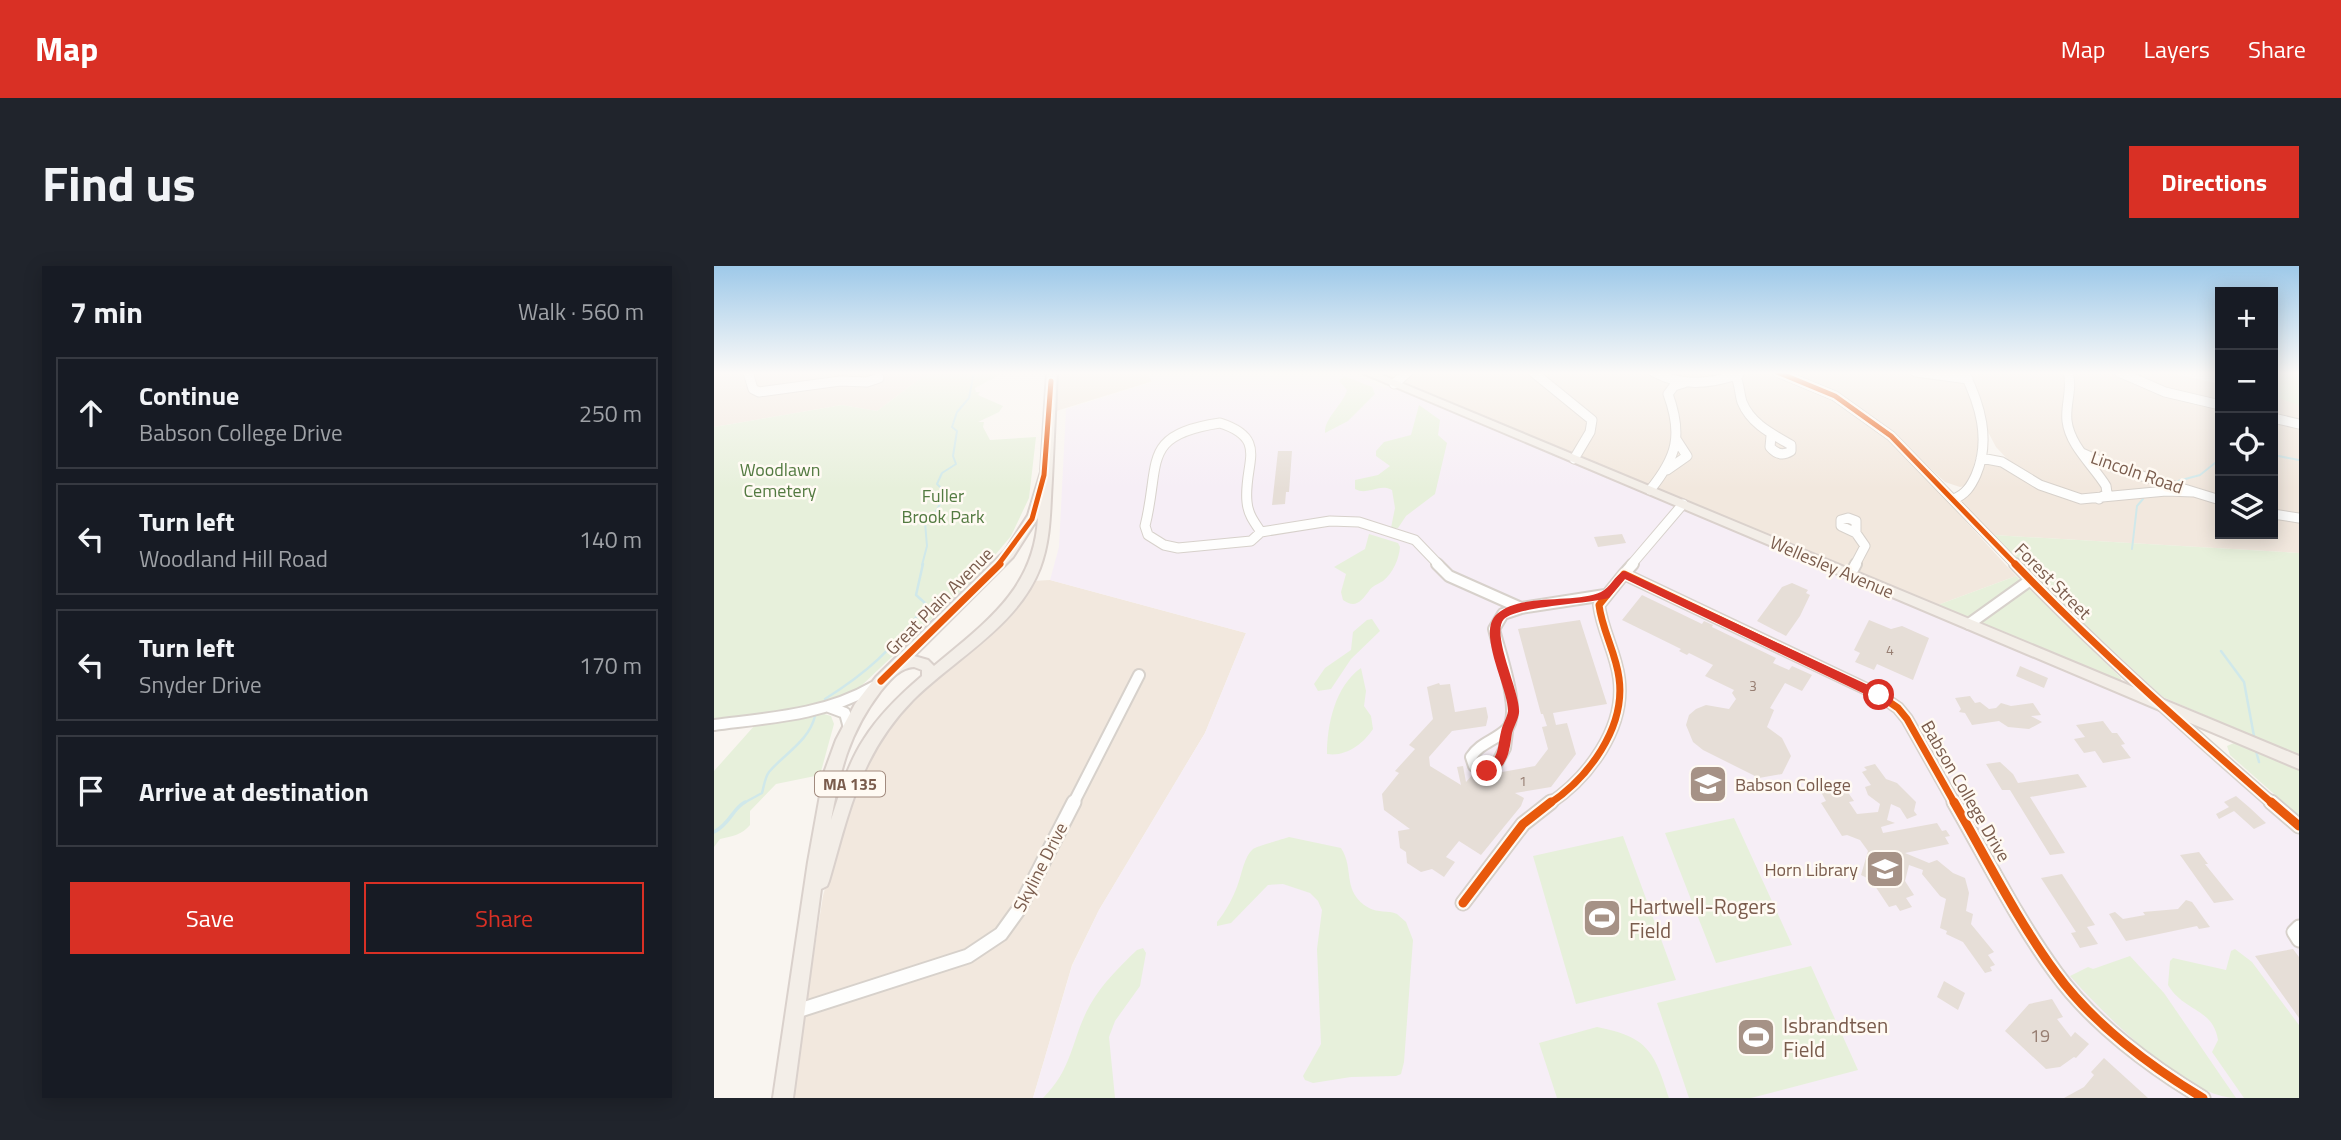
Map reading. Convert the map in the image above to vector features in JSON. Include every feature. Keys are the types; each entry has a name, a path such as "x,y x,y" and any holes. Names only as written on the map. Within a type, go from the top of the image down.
{"main road":[{"name":"Great Plain Avenue","path":"811,911 853,776 875,734 902,703 990,628 1028,580 1042,541 1047,411"},
{"name":"Wellesley Avenue","path":"1459,411 2299,763"},
{"name":"Great Plain Avenue","path":"783,1098 832,773 847,730 881,681 1009,554 1034,515 1044,475"},
{"path":"895,666 921,662 929,667 929,679"},
{"path":"847,730 850,741 856,743 875,734"}],"street":[{"path":"1574,458 1589,436 1592,420 1580,411"},
{"path":"1667,470 1676,439 1673,411"},
{"path":"1749,411 1771,436"},
{"name":"Forest Street","path":"1858,411 1908,451 2029,581 2158,704 2299,826"},
{"path":"1951,496 1964,496 1982,458 1983,432 1979,411"},
{"path":"2069,411 2067,423 2082,453 2106,488 2106,495 2099,499"},
{"path":"2278,419 2299,424"},
{"path":"1261,532 1247,513 1247,481 1253,451 1248,434 1231,425 1201,425 1179,430 1166,441 1160,450 1155,470 1145,526 1148,535 1164,545 1178,548 1251,541 1261,532 1344,520 1401,534 1422,546 1449,576 1521,608"},
{"path":"1983,432 2005,463"},
{"path":"1650,490 1667,470 1687,456 1676,439"},
{"name":"Lincoln Road","path":"2082,453 2116,468 2215,499"},
{"path":"1982,458 2005,463"},
{"name":"Lincoln Road","path":"2005,463 2050,490 2076,498 2099,499 2166,491 2193,492"},
{"path":"1463,903 1531,814 1560,797 1587,772 1612,722 1620,699 1620,687 1598,605 1684,504"},
{"path":"2278,515 2299,518"},
{"path":"1850,575 1865,548 1856,533"},
{"name":"Babson College Drive","path":"1624,574 1879,695 1898,708 1907,719 2057,975 2116,1036 2163,1074 2203,1098"},
{"path":"1969,624 2029,581"},
{"path":"1507,732 1514,712 1494,629 1503,614 1521,608 1605,595"},
{"name":"Skyline Drive","path":"794,1012 959,959 1000,934 1019,909 1139,675"},
{"path":"714,725 829,707 860,696 881,681"},
{"path":"829,707 846,713 847,730"},
{"path":"2212,750 2216,739 2225,733"}],"shaded area":[{"path":"714,411 808,411 714,427"},
{"name":"Babson College","path":"1066,411 1450,411 2157,710 2299,835 2299,1098 1033,1098 1072,966 1099,910 1205,733 1246,633 1050,580 1059,547"},
{"path":"1463,411 1855,411 1901,451 2016,576 1935,606"},
{"path":"1863,411 1975,411 1979,442 1971,478 1965,486 1960,487 1945,482 1880,422"},
{"path":"1983,411 2215,411 2215,539 2278,539 2278,411 2299,411 2299,553 1993,535 1960,502 1975,488 1985,461 2013,465 1996,447 1987,430"},
{"path":"1050,580 1246,633 1205,733 1099,910 1072,965 1033,1098 791,1098 823,896 844,816 878,735 1033,581"}],"green space":[{"name":"Fuller Brook Park","path":"808,411 1000,411 978,422 984,422 983,427 990,440 1036,437 1029,498 1011,536 980,573 859,688 827,702 714,720 714,427"},
{"path":"1335,411 1358,411 1348,421 1325,433 1327,422"},
{"path":"1417,411 1427,411 1440,420 1438,435 1447,443 1435,494 1406,516 1398,528 1391,528 1395,508 1392,490 1383,488 1360,491 1355,489 1355,480 1378,475 1390,466 1376,456 1376,451 1384,442 1411,435"},
{"path":"1369,534 1398,543 1398,556 1387,578 1372,588 1361,601 1351,604 1343,600 1341,592 1346,574 1334,567 1365,549"},
{"path":"1993,535 2299,553 2299,756 2163,697 2030,574"},
{"path":"2016,576 2121,678 2121,682 1935,606"},
{"path":"1372,619 1380,631 1351,659 1331,689 1318,691 1314,684 1325,668 1351,650 1353,632"},
{"path":"1361,668 1366,691 1364,706 1371,716 1373,729 1353,748 1341,753 1327,754 1334,707 1345,685"},
{"path":"824,714 831,716 834,724 820,775 776,784 750,811 750,825 736,835 720,839 714,847 714,771 755,725"},
{"path":"2236,742 2299,767 2299,816 2230,755 2227,746"},
{"path":"1734,818 1792,945 1716,963 1665,833"},
{"name":"Hartwell-Rogers Field","path":"1623,836 1676,980 1576,1004 1533,856"},
{"path":"1289,837 1341,848 1352,888 1360,902 1372,910 1397,914 1406,922 1413,940 1401,1074 1351,1077 1313,1083 1305,1080 1303,1076 1321,1044 1317,949 1322,910 1310,893 1283,884 1268,885 1231,923 1217,926 1234,894 1250,852"},
{"path":"1143,948 1146,953 1140,986 1115,1021 1109,1037 1115,1098 1043,1098 1061,1075 1095,997 1124,962"},
{"path":"2235,949 2252,962 2299,1025 2299,1098 2244,1098 2212,1052 2218,1040 2210,1022 2175,994 2168,985 2170,961 2173,958 2226,970 2231,951"},
{"path":"2130,956 2164,993 2236,1098 2216,1094 2170,1069 2124,1031 2070,976 2088,967 2093,969"},
{"name":"Isbrandtsen Field","path":"1811,966 1858,1070 1751,1098 1689,1098 1657,1003"},
{"path":"1597,1027 1638,1041 1659,1068 1669,1098 1557,1098 1539,1043"}],"building":[{"path":"1278,451 1292,451 1289,492 1286,492 1285,504 1272,505"},
{"path":"1622,534 1626,543 1598,547 1594,537"},
{"path":"1792,583 1808,590 1806,593 1810,595 1786,636 1757,621 1782,587"},
{"path":"1642,595 1702,624 1704,621 1713,625 1712,627 1776,658 1773,663 1789,670 1792,666 1812,675 1802,691 1785,683 1770,708 1774,710 1767,727 1782,738 1791,756 1782,774 1759,778 1703,750 1693,742 1686,725 1689,715 1706,705 1729,709 1736,699 1732,693 1734,690 1705,676 1713,665 1689,653 1687,655 1679,651 1681,649 1622,620"},
{"path":"1580,620 1607,704 1553,713 1556,725 1567,723 1576,754 1551,787 1515,793 1524,798 1521,806 1481,855 1459,841 1446,857 1455,862 1444,877 1432,869 1421,872 1407,863 1406,852 1400,848 1398,831 1410,829 1384,810 1382,794 1399,773 1395,771 1415,749 1409,745 1433,719 1427,687 1439,683 1450,684 1455,712 1486,707 1488,717 1486,726 1452,731 1429,757 1430,766 1461,785 1457,767 1463,766 1466,782 1473,774 1485,780 1497,778 1502,772 1535,766 1548,749 1542,727 1547,726 1541,714 1518,629"},
{"path":"1869,620 1891,629 1902,626 1929,638 1913,680 1877,664 1874,670 1855,662 1860,653 1854,650"},
{"path":"2020,666 2048,678 2044,688 2016,676"},
{"path":"1970,696 1975,703 1980,702 1989,709 1996,708 2001,703 2011,706 2033,703 2041,715 2031,716 2042,722 2029,729 2008,727 1999,721 1972,725 1965,713 1959,712 1961,709 1955,698"},
{"path":"2103,721 2112,733 2117,733 2125,744 2121,745 2131,758 2103,763 2095,751 2084,753 2074,739 2085,737 2076,725"},
{"path":"2000,762 2018,783 2078,774 2087,787 2030,797 2065,853 2050,855 2010,790 2002,790 1986,764"},
{"name":"Horn Library","path":"1875,764 1886,779 1897,783 1916,802 1914,811 1917,815 1907,819 1900,808 1891,804 1887,820 1895,823 1881,827 1883,833 1937,823 1942,831 1946,830 1950,836 1945,837 1949,844 1905,853 1929,863 1937,860 1953,873 1965,878 1969,893 1966,911 1973,914 1971,924 1994,952 1988,955 1995,965 1990,967 1992,971 1985,973 1963,942 1940,928 1946,899 1940,896 1922,874 1923,870 1909,865 1905,881 1914,895 1906,898 1912,907 1900,911 1896,905 1889,907 1871,880 1861,875 1868,851 1860,840 1842,836 1821,803 1826,801 1821,792 1837,787 1847,791 1854,801 1849,802 1857,814 1878,812 1880,804 1868,795 1865,787 1871,785 1862,772 1867,770 1864,767"},
{"path":"2236,796 2266,823 2254,829 2234,811 2219,819 2216,814 2229,807 2224,802"},
{"path":"2199,852 2208,864 2205,864 2234,900 2214,903 2180,855"},
{"path":"2062,874 2095,925 2087,927 2098,944 2080,948 2071,933 2076,932 2041,878"},
{"path":"2186,900 2192,902 2210,927 2199,929 2197,926 2126,941 2109,914 2115,912 2123,919 2145,915 2143,912 2178,909"},
{"path":"2293,949 2299,957 2299,1018 2255,956"},
{"path":"1944,981 1965,993 1958,1010 1937,997"},
{"path":"2052,999 2063,1017 2057,1019 2071,1037 2075,1032 2089,1044 2076,1058 2060,1067 2046,1069 2005,1031 2029,1004"},
{"path":"2104,1058 2148,1098 2064,1098 2084,1087 2094,1075 2091,1072"}],"waterway":[{"path":"922,565 927,546 925,522 935,513 946,493 937,484 942,473 956,464 953,456 957,431 952,427 958,411"},
{"path":"2278,456 2299,460"},
{"path":"2178,481 2200,475 2215,463"},
{"path":"2132,549 2137,506 2143,499"},
{"path":"825,699 878,659 922,610 925,603 916,595 923,564"},
{"path":"2221,651 2244,682 2254,736"},
{"path":"743,803 762,793 769,772 802,740 815,716"},
{"path":"2256,751 2259,762"},
{"path":"714,832 743,803"}],"cycle path":[{"path":"881,681 998,566 1032,519 1044,475 1049,411"},
{"path":"1856,411 1891,436 2072,623 2151,697 2299,826"},
{"path":"1463,903 1523,824 1580,779 1607,738 1620,691 1619,678 1599,605 1624,574 1879,695 1898,708 1907,719 2022,920 2057,975 2107,1028 2163,1074 2203,1098"}],"place":[{"name":"Babson College","path":"1708,784"},
{"name":"Horn Library","path":"1885,869"},
{"name":"Hartwell-Rogers Field","path":"1602,918"},
{"name":"Isbrandtsen Field","path":"1756,1037"}],"route":[{"path":"1487,771 1499,764 1506,748 1507,732 1514,712 1494,629 1496,622 1510,610 1605,595 1624,574 1879,695"}],"park label":[{"name":"Woodlawn Cemetery","path":"780,479"}]}
